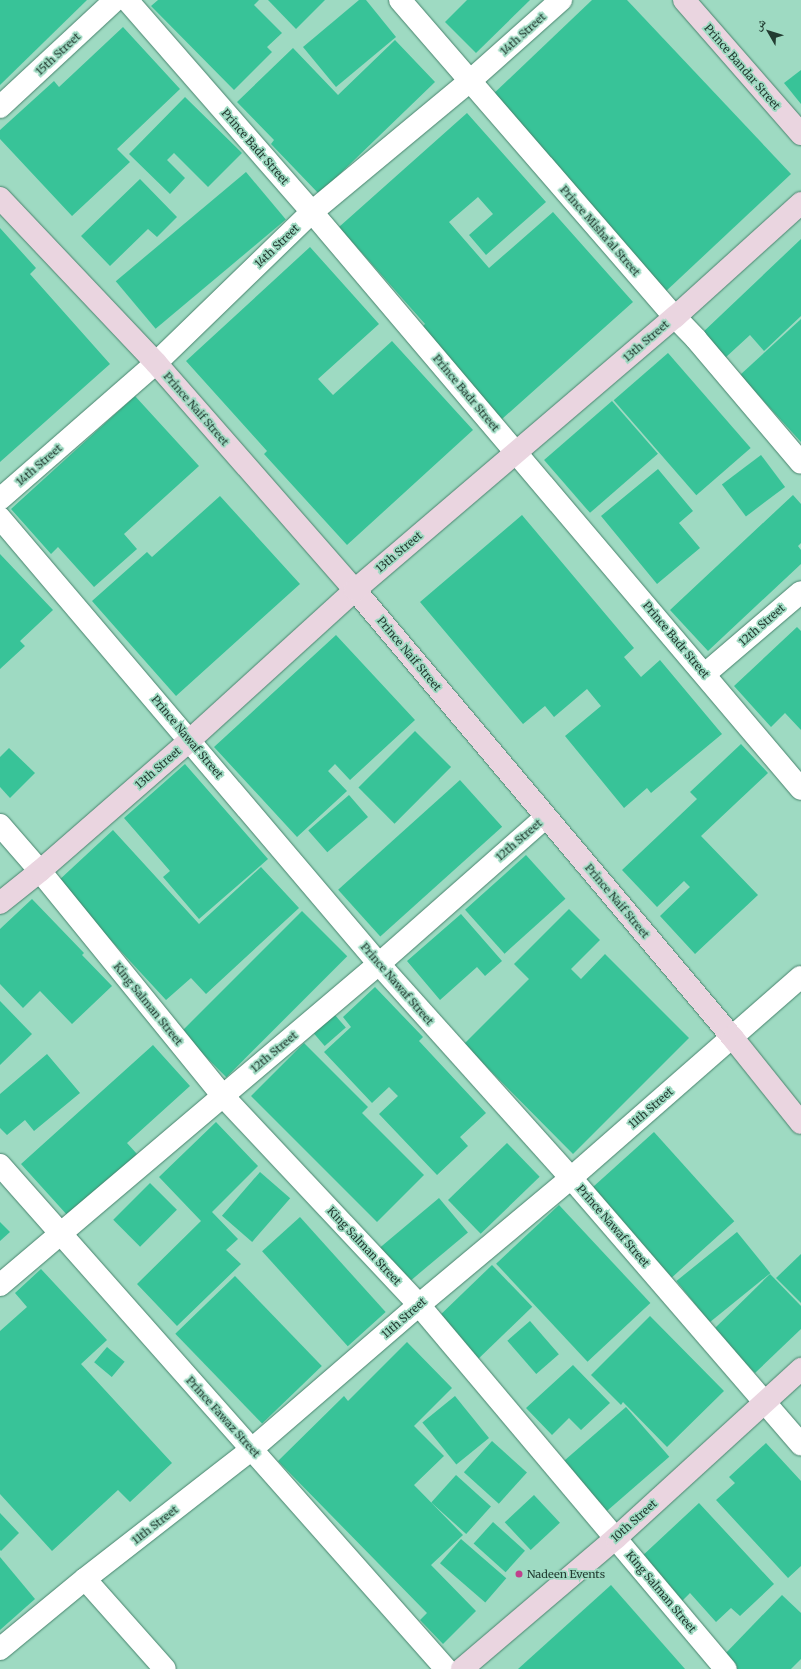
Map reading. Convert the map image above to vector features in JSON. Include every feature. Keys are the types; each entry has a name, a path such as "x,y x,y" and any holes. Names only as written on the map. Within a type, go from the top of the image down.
{"street":[{"name":"15th Street","path":"0,107 115,0"},
{"name":"Prince Badr Street","path":"127,0 312,212 801,789"},
{"name":"Prince Misha'al Street","path":"400,0 674,317 696,339 801,463"},
{"name":"14th Street","path":"0,499 156,363 312,212 470,81 561,0"},
{"name":"Prince Bandar Street","path":"684,0 801,134"},
{"name":"Prince Naif Street","path":"0,198 156,363 355,590 732,1037 801,1123"},
{"name":"13th Street","path":"0,903 40,871 190,740 355,590 674,317 801,203"},
{"name":"Prince Nawaf Street","path":"0,518 379,964 571,1178 801,1444"},
{"name":"12th Street","path":"705,674 801,592"},
{"name":"12th Street","path":"0,1285 222,1095 379,964 546,817"},
{"name":"King Salman Street","path":"0,825 40,871 222,1095 419,1305 726,1669"},
{"name":"11th Street","path":"0,1649 85,1579 252,1449 419,1305 571,1178 801,977"},
{"name":"Prince Fawaz Street","path":"0,1165 446,1669"},
{"name":"10th Street","path":"462,1669 616,1538 801,1369"},
{"path":"85,1579 164,1669"}],"building":[{"path":"0,0 87,0 0,85"},
{"path":"158,0 259,0 254,5 282,33 267,47 272,52 234,90 151,6"},
{"path":"268,0 325,0 296,29"},
{"path":"359,0 366,0 396,37 336,87 303,47"},
{"path":"467,0 530,0 476,53 445,22"},
{"path":"592,0 627,0 791,174 664,293 490,97"},
{"path":"123,27 180,89 117,149 130,162 72,216 0,139 0,130 54,81 59,87"},
{"path":"395,40 435,82 319,194 271,144 274,140 237,102 293,48 338,95"},
{"path":"801,70 801,104 784,83"},
{"path":"185,97 242,153 208,187 174,153 167,160 185,178 170,194 129,154"},
{"path":"467,113 546,202 486,255 469,235 493,214 478,197 449,222 489,268 553,212 633,302 502,419 421,328 425,324 339,227"},
{"path":"246,172 286,219 156,329 116,281"},
{"path":"140,179 177,217 157,237 148,229 110,266 81,236"},
{"path":"0,228 36,268 30,274 110,364 0,462"},
{"path":"801,239 801,316 764,351 750,335 725,358 701,334"},
{"path":"310,247 379,324 318,379 333,395 392,341 473,430 347,545 264,454 267,451 186,361"},
{"path":"801,319 801,442 740,375"},
{"path":"668,353 751,448 696,495 614,400"},
{"path":"135,396 199,466 124,534 137,549 94,587 58,547 51,554 11,509"},
{"path":"612,401 658,454 590,513 544,460"},
{"path":"761,455 785,487 746,516 722,484"},
{"path":"658,469 693,511 679,523 700,548 657,584 601,516"},
{"path":"793,495 801,504 801,543 798,546 801,550 801,564 708,651 670,610"},
{"path":"220,496 300,584 176,696 92,601 147,552 152,557"},
{"path":"522,515 634,648 624,657 641,677 660,660 722,734 651,793 647,788 624,808 565,736 601,706 587,689 554,717 545,706 523,724 420,602"},
{"path":"0,554 53,610 20,641 25,646 0,669"},
{"path":"797,627 801,631 801,730 785,713 771,727 734,686"},
{"path":"336,635 415,720 350,780 335,764 328,771 347,791 297,837 214,747"},
{"path":"415,731 451,767 394,824 358,788"},
{"path":"741,744 768,773 701,836 758,895 695,954 660,916 690,887 684,881 657,907 622,870 697,799 690,792"},
{"path":"9,748 35,773 10,798 0,787 0,757"},
{"path":"185,764 268,859 199,919 163,877 170,871 124,818"},
{"path":"460,780 502,827 380,937 338,890"},
{"path":"349,795 368,817 327,852 308,830"},
{"path":"113,830 199,924 261,867 299,908 206,994 191,978 166,1000 57,882"},
{"path":"526,855 565,899 505,954 465,910"},
{"path":"32,899 84,953 82,955 112,986 72,1024 40,991 23,1008 0,984 0,929"},
{"path":"569,909 600,940 571,969 581,979 605,954 689,1038 573,1154 464,1044 529,979 514,964"},
{"path":"302,911 347,956 226,1077 181,1032"},
{"path":"461,914 502,961 485,976 477,967 440,1000 407,961"},
{"path":"375,987 423,1037 419,1041 486,1113 460,1137 468,1146 437,1175 379,1114 398,1096 389,1087 372,1103 324,1052 351,1027 343,1017"},
{"path":"0,1001 32,1034 0,1065"},
{"path":"334,1014 346,1028 325,1046 313,1032"},
{"path":"304,1043 368,1107 362,1113 424,1175 377,1222 251,1096"},
{"path":"153,1045 190,1086 127,1143 137,1154 68,1216 21,1164"},
{"path":"47,1054 80,1093 34,1131 25,1120 7,1135 0,1128 0,1094"},
{"path":"216,1122 258,1166 212,1212 238,1239 226,1250 241,1264 177,1326 137,1284 201,1221 159,1177"},
{"path":"654,1132 734,1221 672,1277 592,1188"},
{"path":"507,1143 540,1177 481,1234 448,1200"},
{"path":"260,1172 290,1198 252,1242 222,1216"},
{"path":"150,1183 177,1210 140,1247 113,1220"},
{"path":"439,1198 468,1232 407,1284 378,1249"},
{"path":"559,1205 650,1303 587,1362 496,1264"},
{"path":"300,1217 386,1312 348,1346 262,1251"},
{"path":"0,1222 10,1232 0,1241"},
{"path":"737,1232 770,1273 710,1322 676,1281"},
{"path":"801,1254 801,1303 776,1278"},
{"path":"492,1265 532,1307 478,1360 437,1318"},
{"path":"41,1269 107,1340 81,1364 172,1463 130,1502 118,1490 52,1551 0,1494 0,1331 27,1307 15,1293"},
{"path":"770,1274 801,1306 801,1329 755,1373 713,1330"},
{"path":"235,1276 322,1366 262,1424 175,1334"},
{"path":"650,1316 724,1391 667,1447 623,1402 621,1405 591,1375"},
{"path":"530,1321 559,1354 536,1374 507,1341"},
{"path":"407,1342 452,1388 414,1426 444,1456 414,1485 463,1535 431,1565 476,1611 443,1644 420,1620 427,1613 278,1461 344,1396 348,1401"},
{"path":"107,1347 125,1362 112,1377 94,1362"},
{"path":"573,1365 610,1403 581,1430 569,1418 552,1435 526,1408"},
{"path":"455,1396 489,1438 456,1464 422,1422"},
{"path":"626,1407 669,1457 603,1515 560,1465"},
{"path":"492,1441 527,1472 499,1504 464,1472"},
{"path":"766,1443 801,1481 801,1566 788,1578 716,1500 735,1483 729,1477"},
{"path":"456,1475 491,1506 466,1534 431,1502"},
{"path":"534,1495 560,1523 531,1550 505,1522"},
{"path":"699,1503 774,1584 740,1616 731,1608 716,1622 690,1593 681,1602 640,1558"},
{"path":"0,1513 19,1533 1,1551 0,1550"},
{"path":"493,1522 525,1551 506,1572 474,1544"},
{"path":"461,1539 506,1578 485,1603 440,1563"},
{"path":"0,1557 35,1599 0,1630"},
{"path":"611,1585 685,1669 518,1669"},
{"path":"782,1595 801,1613 801,1659 791,1669 737,1669 723,1656"}],"place":[{"name":"Nadeen Events","path":"519,1574"}]}
